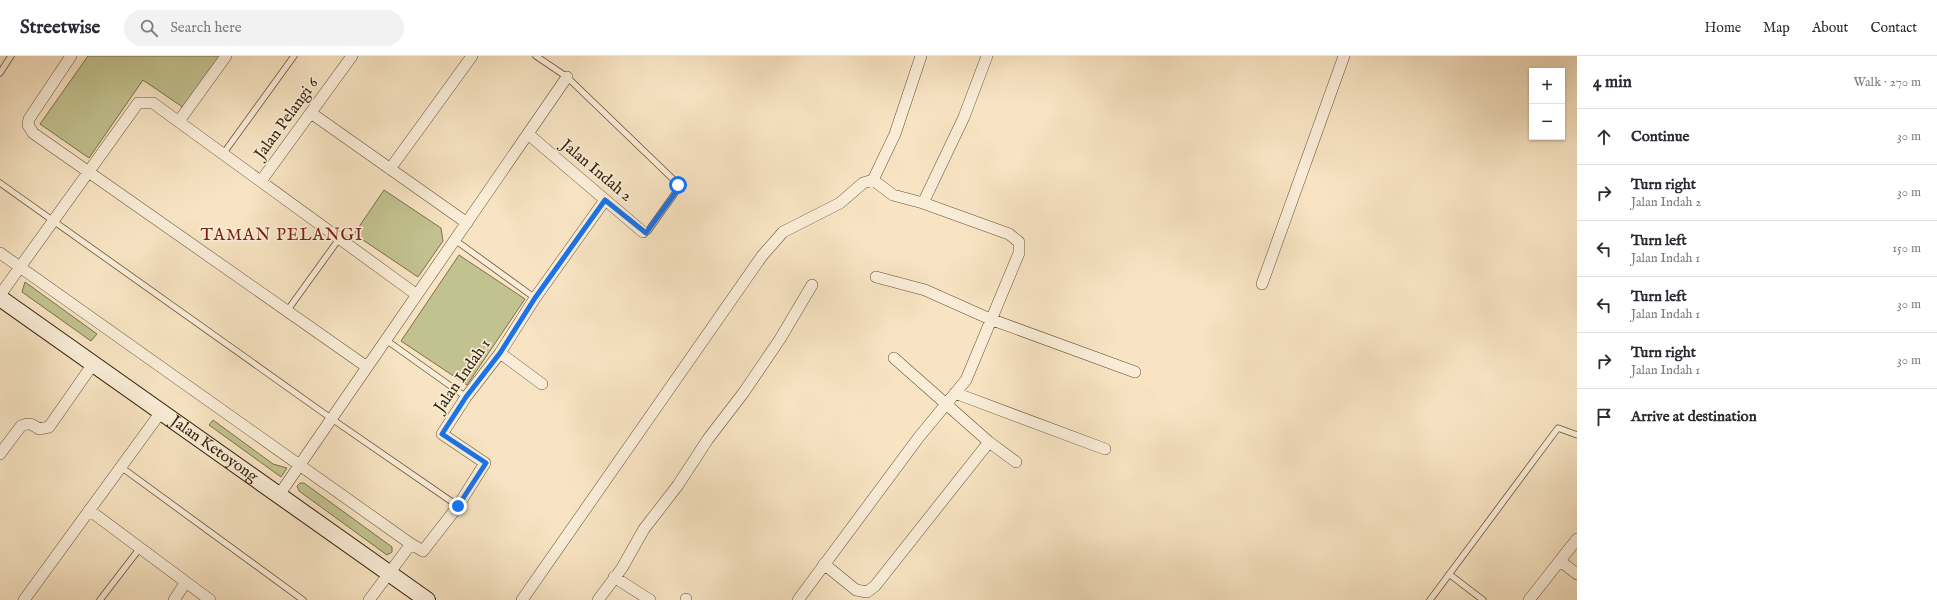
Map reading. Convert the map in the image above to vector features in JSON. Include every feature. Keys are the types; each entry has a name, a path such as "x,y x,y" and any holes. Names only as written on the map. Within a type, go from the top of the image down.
{"street":[{"path":"71,56 29,119 28,125 33,133 367,367"},
{"path":"179,121 226,56"},
{"name":"Jalan Pelangi 6","path":"261,181 352,56"},
{"path":"390,169 472,56"},
{"path":"522,600 762,256 783,232 840,203 863,183 873,180 895,134 920,56"},
{"path":"923,204 964,118 987,56"},
{"path":"1262,284 1344,56"},
{"path":"279,495 567,77"},
{"path":"0,295 138,103 153,103 417,295"},
{"path":"311,113 467,223"},
{"name":"Jalan Indah 2","path":"528,134 643,232"},
{"path":"798,600 945,404 966,380 1019,254 1019,242 1009,234 893,195 873,180"},
{"name":"Jalan Indah 1","path":"0,253 411,544 424,551 458,506 486,463 442,434 466,397 500,353 535,298 605,200"},
{"path":"876,277 925,290 990,320 1135,372"},
{"path":"598,600 622,568 644,529 678,485 708,439 744,392 780,339 812,285"},
{"name":"Jalan Ketoyong","path":"0,298 427,600"},
{"path":"500,353 542,384"},
{"path":"894,358 989,442 1016,462"},
{"path":"0,454 21,426 29,423 39,429 49,427 93,364"},
{"path":"955,393 1105,449"},
{"path":"24,600 161,412"},
{"path":"824,564 856,590 867,592 875,586 989,442"},
{"path":"90,510 210,600"},
{"path":"1529,600 1577,539"},
{"path":"369,600 411,544"},
{"path":"1560,561 1577,574"},
{"path":"614,577 650,600"},
{"path":"174,600 186,582"}],"lane":[{"path":"0,73 11,56"},
{"path":"223,154 294,56"},
{"path":"536,56 567,77 678,185 678,189 648,231 643,232"},
{"path":"0,183 332,419 458,506"},
{"path":"287,311 339,239"},
{"path":"455,240 535,298"},
{"path":"386,340 466,397"},
{"path":"1430,600 1558,428 1577,435"},
{"path":"121,467 303,600"},
{"path":"100,600 140,548"},
{"path":"1449,574 1483,600"}],"green space":[{"path":"88,56 220,56 184,108 143,80 89,158 40,124"},
{"path":"384,190 441,228 443,241 418,277 354,234"},
{"path":"459,255 525,299 467,385 401,341"},
{"path":"25,282 97,334 91,341 22,292"},
{"path":"213,420 273,464 287,468 281,477 209,425"},
{"path":"300,483 304,483 392,547 392,552 387,555 299,491 297,486"}],"district":[{"name":"TAMAN PELANGI","path":"282,235"}],"route":[{"path":"458,506 486,463 442,434 466,397 500,353 535,298 605,200 646,233 678,189 678,185"}]}
